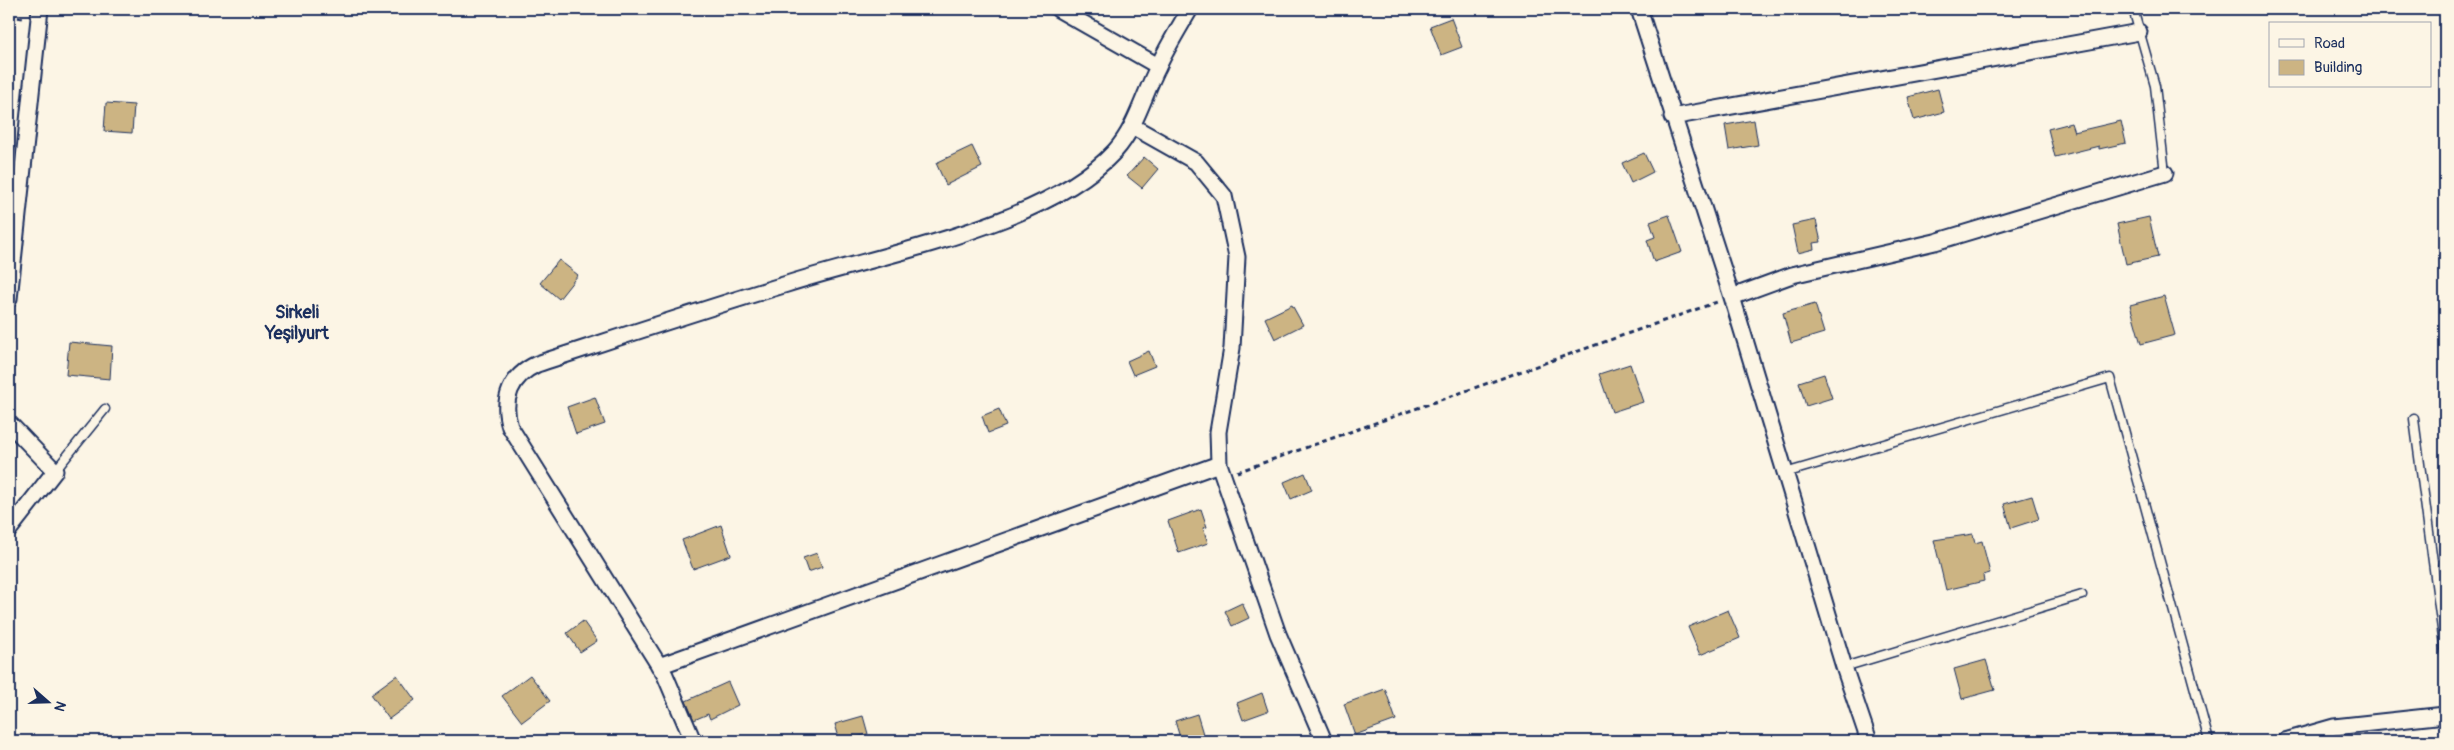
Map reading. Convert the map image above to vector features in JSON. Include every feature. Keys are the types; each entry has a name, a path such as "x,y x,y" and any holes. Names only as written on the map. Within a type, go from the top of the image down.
{"street":[{"path":"9,299 40,9"},
{"path":"1058,9 1158,66"},
{"path":"693,741 659,666 510,427 506,400 513,382 520,374 537,364 789,283 974,230 1050,199 1097,169 1117,150 1132,126 1158,66 1190,9"},
{"path":"1639,9 1672,117 1732,297 1844,668 1869,741"},
{"path":"1672,117 2139,32"},
{"path":"1132,126 1196,162 1224,196 1237,257 1232,348 1218,432 1221,471 1278,634 1324,741"},
{"path":"1732,297 1792,275 1935,242 2165,173"},
{"path":"9,423 56,472 9,530"},
{"path":"659,666 1221,471"},
{"path":"2285,741 2334,727 2445,715"}],"lane":[{"path":"2134,9 2155,86 2165,173"},
{"path":"1785,473 2110,378 2209,741"},
{"path":"56,472 105,409"},
{"path":"2414,419 2445,652"},
{"path":"1844,668 2082,595"}],"path":[{"path":"1221,471 1732,297"}],"building":[{"path":"1451,18 1462,47 1441,55 1430,26"},
{"path":"1938,89 1944,112 1914,120 1908,97"},
{"path":"106,103 134,105 132,133 104,131"},
{"path":"1754,120 1758,145 1729,150 1725,125"},
{"path":"2121,121 2126,143 2099,149 2099,146 2055,157 2048,129 2071,123 2074,132"},
{"path":"972,146 982,167 946,185 936,163"},
{"path":"1644,153 1653,172 1631,183 1622,163"},
{"path":"1144,157 1158,169 1142,188 1127,176"},
{"path":"1669,215 1682,252 1654,262 1647,240 1655,237 1650,222"},
{"path":"2149,217 2158,257 2126,264 2117,224"},
{"path":"1816,220 1821,242 1813,243 1814,249 1798,253 1792,225"},
{"path":"559,260 578,275 559,299 540,283"},
{"path":"2164,296 2175,335 2141,344 2130,305"},
{"path":"1815,304 1824,333 1791,343 1783,313"},
{"path":"1292,305 1303,325 1275,339 1265,318"},
{"path":"69,342 112,346 110,379 66,375"},
{"path":"1149,351 1155,366 1133,375 1127,361"},
{"path":"1630,364 1643,402 1612,412 1599,374"},
{"path":"1824,374 1832,398 1806,406 1799,382"},
{"path":"595,397 605,424 576,434 567,407"},
{"path":"999,409 1006,426 988,433 982,416"},
{"path":"1305,473 1312,490 1291,499 1284,482"},
{"path":"2032,496 2039,519 2011,528 2004,504"},
{"path":"1201,509 1207,527 1203,528 1208,543 1179,553 1168,521"},
{"path":"721,525 731,555 693,569 682,540"},
{"path":"1973,534 1975,543 1982,541 1990,573 1983,575 1984,581 1946,590 1934,540"},
{"path":"817,553 822,567 808,572 803,558"},
{"path":"1242,603 1249,618 1232,626 1225,611"},
{"path":"1728,610 1740,638 1700,655 1688,627"},
{"path":"583,621 597,641 580,652 567,633"},
{"path":"1986,660 1995,690 1962,699 1954,669"},
{"path":"397,675 415,700 389,719 371,694"},
{"path":"530,675 550,701 522,722 502,696"},
{"path":"728,682 738,705 710,719 708,714 694,720 686,701"},
{"path":"1385,689 1396,720 1355,735 1344,704"},
{"path":"1262,693 1268,711 1243,720 1237,703"},
{"path":"1197,714 1203,734 1181,741 1175,721"},
{"path":"863,716 868,734 840,741 835,724"}],"district":[{"name":"Sirkeli Yeşilyurt","path":"297,322"}]}
